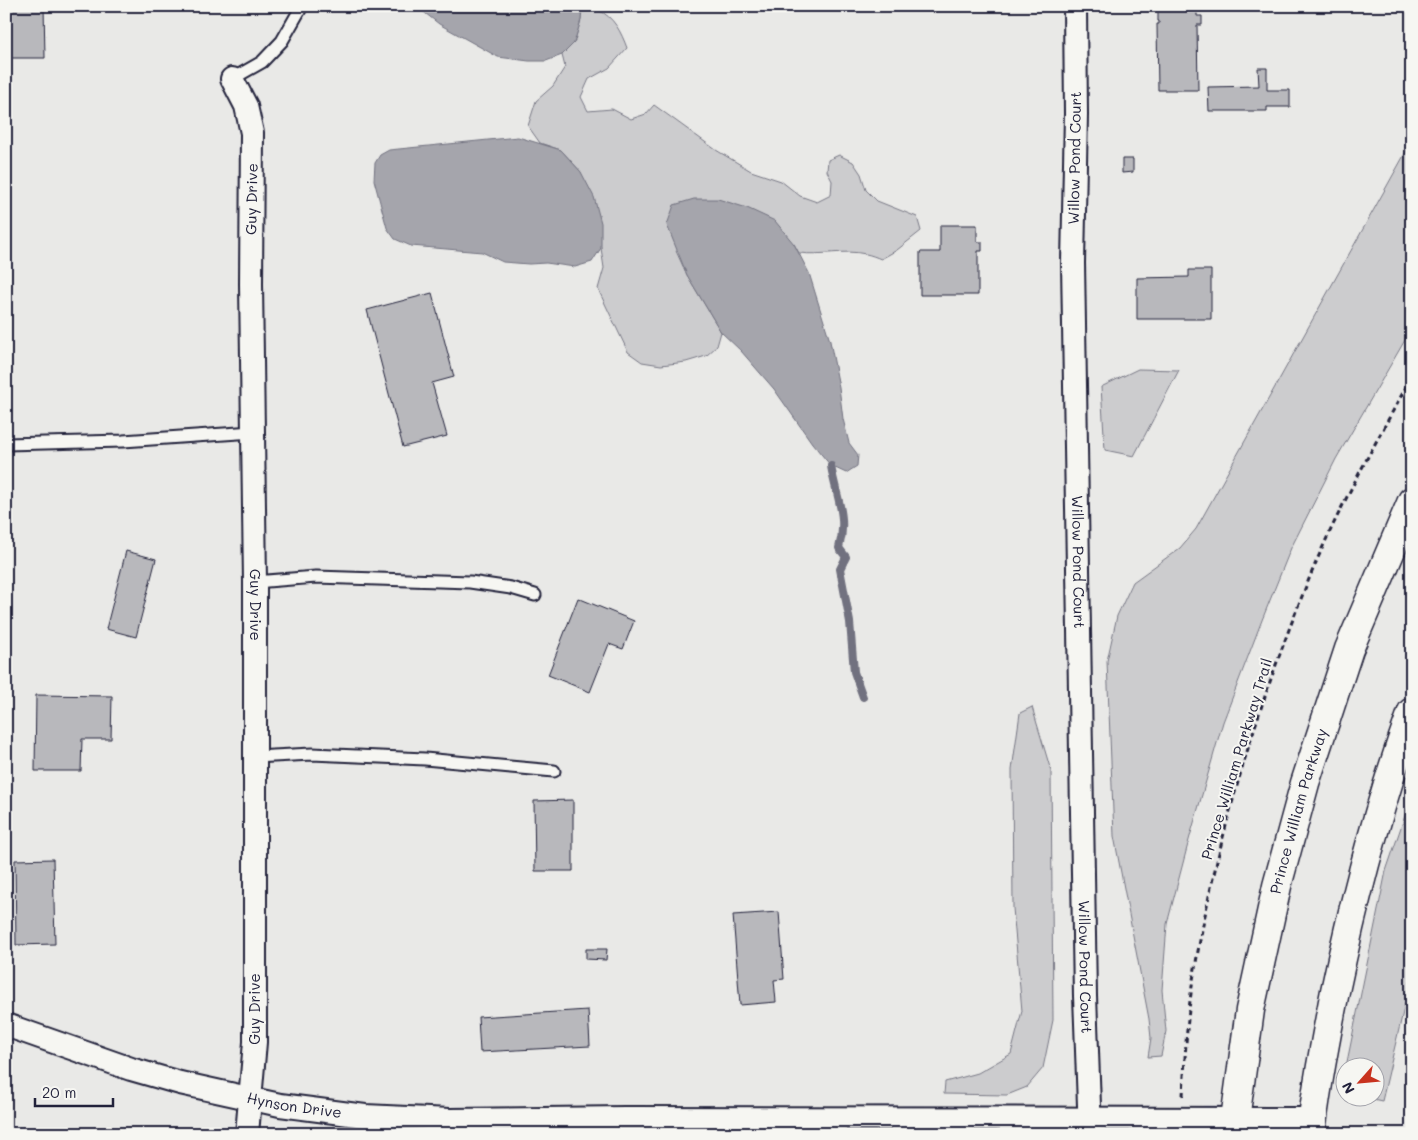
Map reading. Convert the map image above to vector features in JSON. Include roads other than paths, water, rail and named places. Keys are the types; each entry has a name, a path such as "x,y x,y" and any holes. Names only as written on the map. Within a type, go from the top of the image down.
{"highway":[{"name":"Prince William Parkway","path":"1234,1127 1254,991 1276,886 1305,783 1349,649 1412,501"},
{"path":"1312,1127 1322,1058 1345,944 1365,860 1395,758 1412,712"}],"street":[{"name":"Willow Pond Court","path":"1076,6 1073,263 1085,986 1090,1126"},
{"name":"Guy Drive","path":"232,78 246,106 252,132 251,284 255,582 255,1042 247,1134"},
{"name":"Hynson Drive","path":"6,1026 180,1083 251,1099 365,1116 450,1120 625,1118 1090,1126 1312,1127"}],"lane":[{"path":"232,78 262,62 282,41 302,6"},
{"path":"6,444 123,441 253,432"},
{"path":"255,582 316,577 470,582 511,588 535,595"},
{"path":"254,757 322,754 425,759 554,771"}],"waterway":[{"path":"831,466 842,516 839,548 846,557 840,569 850,622 854,672 863,697"}]}
